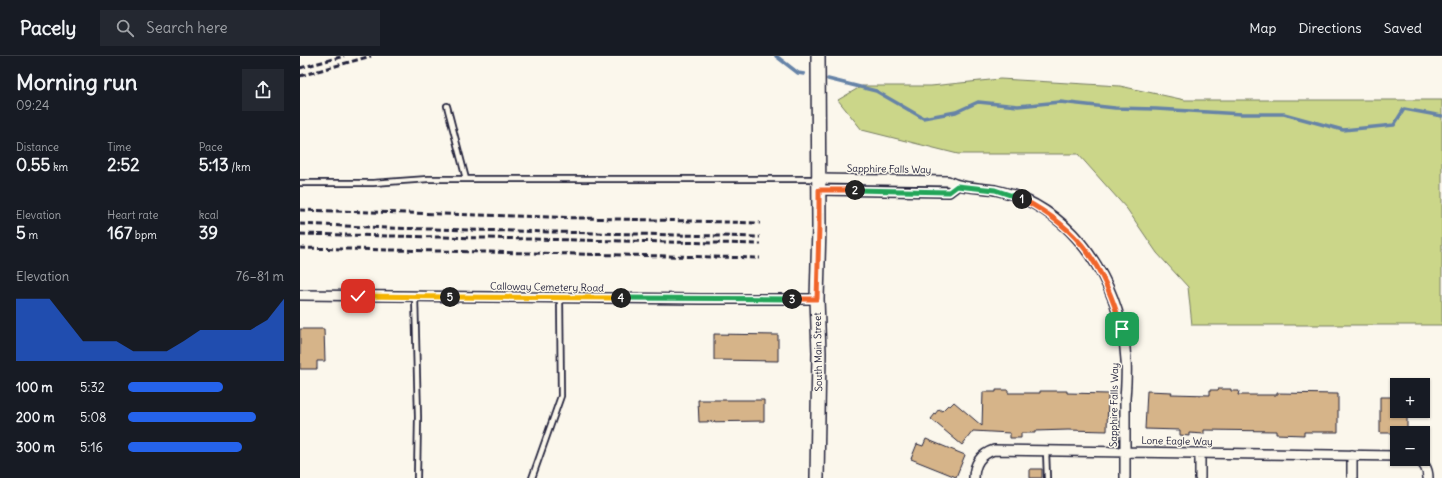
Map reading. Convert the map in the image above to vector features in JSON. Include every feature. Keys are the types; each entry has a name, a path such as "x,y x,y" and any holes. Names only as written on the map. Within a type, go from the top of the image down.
{"street":[{"name":"South Main Street","path":"817,478 819,352 817,299 819,227 818,56"},
{"name":"Sapphire Falls Way","path":"819,184 949,192 957,186 995,190 1023,199 1046,211 1067,228 1086,249 1102,274 1116,308 1122,329 1126,360 1125,478"},
{"name":"Calloway Cemetery Road","path":"300,295 817,299"},
{"name":"Lone Eagle Way","path":"974,478 976,465 980,457 986,452 994,450 1390,456"},
{"path":"1200,452 1200,478"},
{"path":"1352,455 1352,478"},
{"path":"1425,466 1428,472 1428,478"}],"lane":[{"path":"446,106 466,178"},
{"path":"300,183 373,183 428,178 466,178 819,184"},
{"path":"415,296 418,418 417,478"},
{"path":"532,478 561,396 560,298"},
{"path":"1046,450 1047,478"}],"green space":[{"path":"1000,79 1120,86 1185,100 1442,100 1442,325 1192,325 1188,287 1157,253 1127,209 1078,154 958,154 862,130 838,100 862,86 931,86"}],"building":[{"path":"300,329 324,329 325,361 317,361 317,369 300,369"},
{"path":"714,334 778,335 778,361 714,360"},
{"path":"1231,389 1231,391 1239,391 1238,395 1277,395 1277,393 1338,394 1338,432 1304,432 1304,435 1276,434 1276,431 1204,430 1204,434 1189,433 1189,436 1180,435 1180,430 1145,429 1147,391 1172,392 1171,394 1210,395 1210,390"},
{"path":"996,390 1008,390 1008,393 1067,391 1067,393 1108,394 1107,431 1035,431 1035,433 1021,433 1021,438 1010,438 1010,433 973,431 962,445 931,419 939,409 942,411 954,402 982,426 983,392 996,392"},
{"path":"1380,397 1390,397 1390,418 1407,418 1407,426 1390,426 1390,433 1380,433"},
{"path":"698,400 764,400 764,421 699,422"},
{"path":"926,439 965,455 956,477 911,459 917,444 923,446"},
{"path":"1030,469 1042,469 1042,478 1030,478"}],"waterway":[{"path":"776,56 798,73 804,74"},
{"path":"828,79 876,91 923,118 956,112 978,102 1018,106 1060,102 1115,108 1242,114 1284,114 1343,130 1394,125 1404,109 1442,116"}],"railway":[{"path":"300,68 344,56"},
{"path":"300,76 371,56"},
{"path":"300,210 760,223"},
{"path":"300,224 389,228 760,237"},
{"path":"300,234 761,244"},
{"path":"300,248 760,258"}],"route":[{"path":"358,296 817,299 819,190 949,192 957,186 995,190 1023,199 1046,211 1067,228 1086,249 1102,274 1114,300 1122,329"}]}
